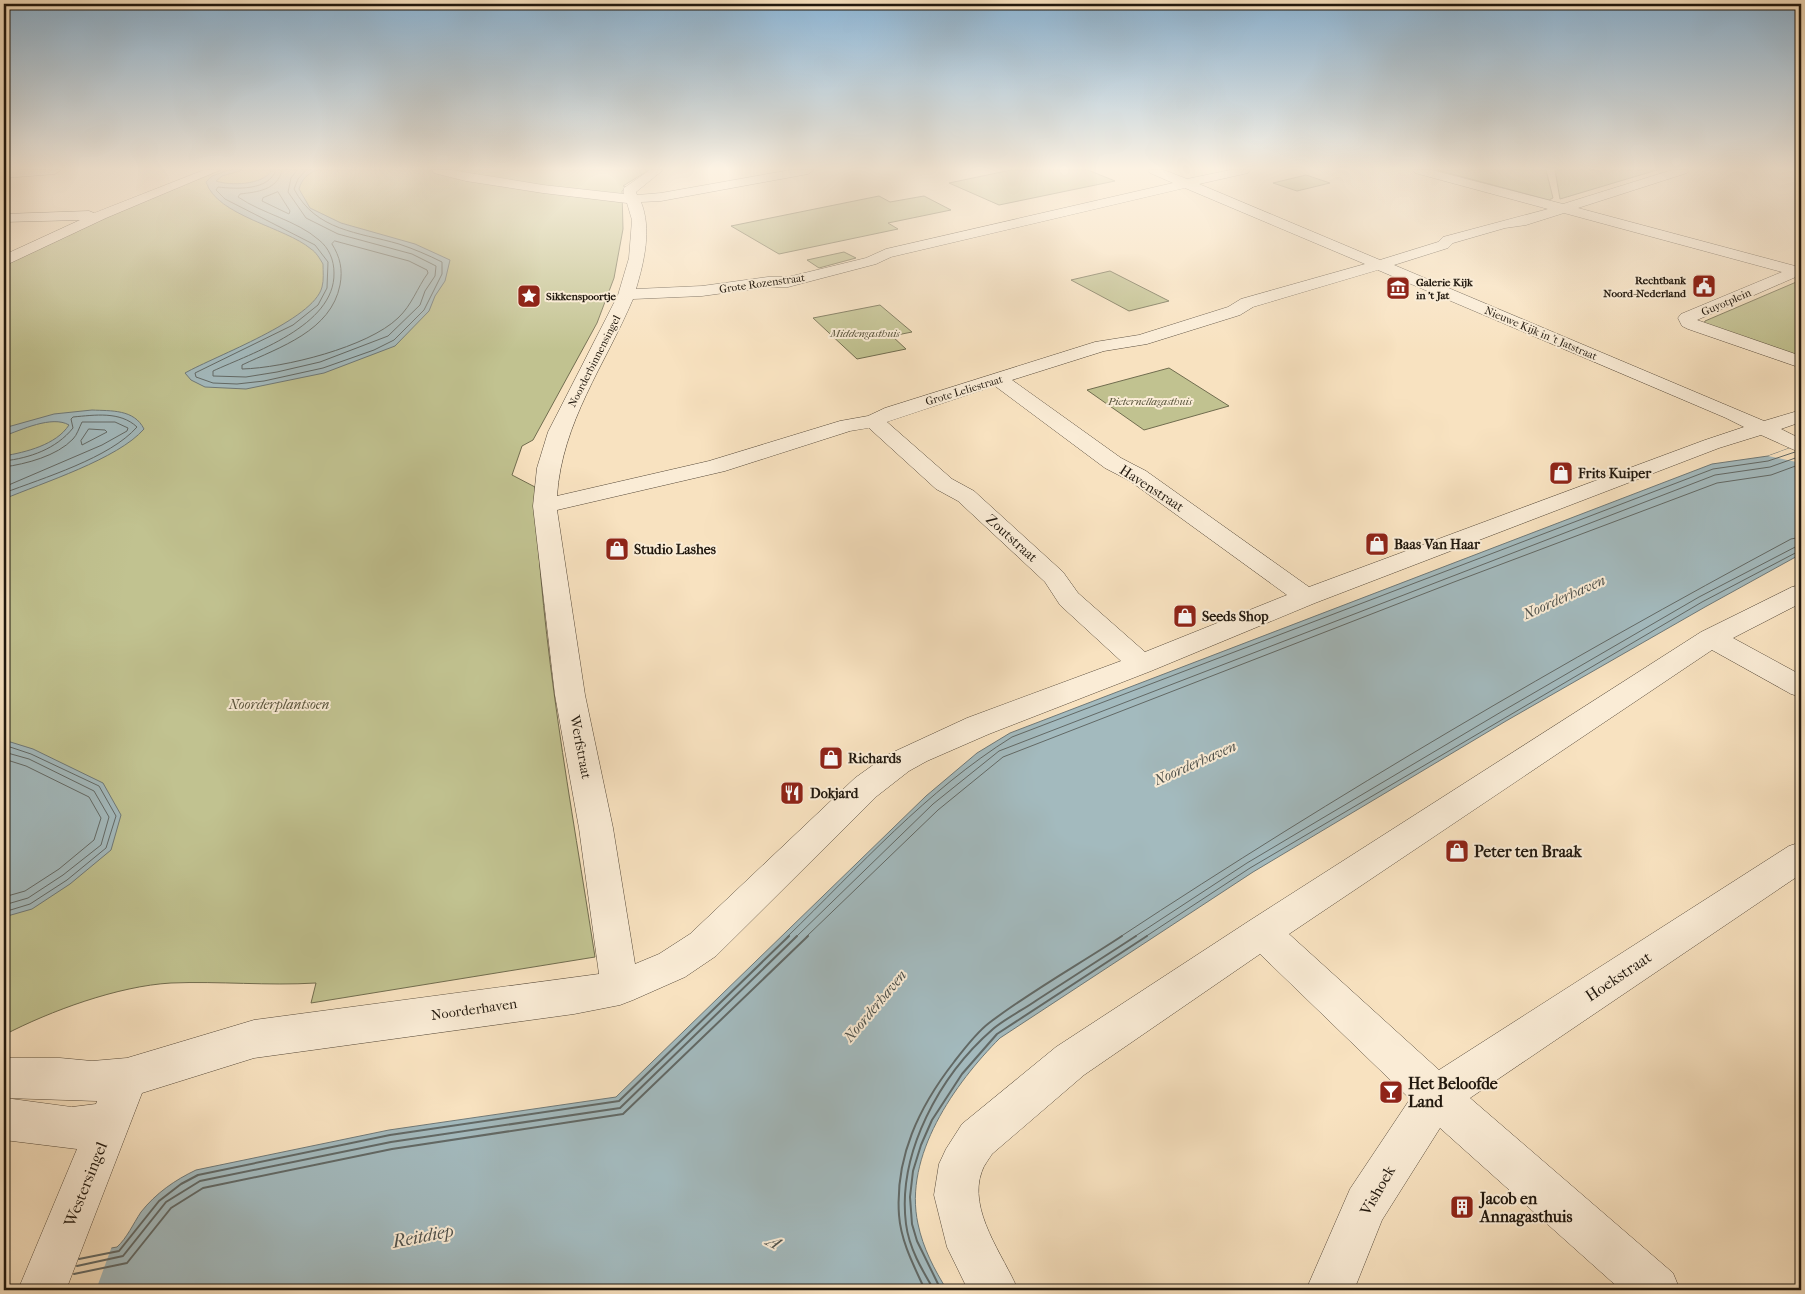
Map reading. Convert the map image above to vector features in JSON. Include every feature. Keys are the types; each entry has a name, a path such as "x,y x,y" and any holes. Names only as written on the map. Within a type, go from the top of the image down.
{"street":[{"path":"4,262 68,230"},
{"name":"Noorderbinnensingel","path":"545,506 544,483 562,422 613,327 634,271 638,252 639,230"},
{"name":"Grote Rozenstraat","path":"626,294 702,291 768,282 788,282 871,261 886,254 985,230"},
{"name":"Nieuwe Kijk in 't Jatstraat","path":"1298,230 1800,446"},
{"name":"Grote Leliestraat","path":"545,506 578,497 677,477 847,425 873,421 892,412 1101,346 1141,340 1234,310 1247,303 1380,265 1443,245 1448,240 1482,230"},
{"path":"1648,230 1800,271"},
{"name":"Guyotplein","path":"1800,271 1687,318 1688,322 1694,325 1801,362"},
{"name":"Havenstraat","path":"998,379 1113,463 1138,476 1306,597"},
{"name":"Noorderhaven","path":"4,1078 60,1078 92,1081 127,1078 254,1039 620,988 651,978 679,963 703,945 866,786 898,763 978,726 1141,664 1306,597 1712,444 1801,416"},
{"name":"Zoutstraat","path":"873,421 944,484 973,502 1054,576 1069,599 1141,664"},
{"name":"Werfstraat","path":"545,506 570,695 596,828 620,988"},
{"path":"994,1290 970,1247 956,1195 961,1164 977,1140 1070,1061 1262,932 1712,638 1801,592"},
{"path":"1712,638 1801,686"},
{"name":"Hoekstraat","path":"1436,1096 1801,856"},
{"path":"1262,932 1436,1096 1656,1290"},
{"name":"Westersingel","path":"50,1271 127,1078"},
{"name":"Vishoek","path":"1330,1290 1366,1205 1436,1096"},
{"path":"4,1119 72,1128 109,1124"}],"green space":[{"name":"Noorderplantsoen","path":"74,230 623,230 614,278 597,323 533,440 522,446 512,475 535,487 538,546 550,664 595,957 311,1003 316,983 171,983 150,985 107,994 85,1001 42,1017 4,1035 4,265"},
{"path":"739,230 891,230 779,254"},
{"path":"844,252 856,258 819,268 807,260"},
{"path":"1110,271 1169,301 1129,311 1071,280"},
{"path":"1801,280 1801,357 1704,323 1705,321"},
{"name":"Middengasthuis","path":"880,305 912,332 892,336 906,349 857,359 813,318"},
{"name":"Pieternellagasthuis","path":"1169,368 1229,406 1144,430 1087,390"}],"water":[{"path":"277,230 367,230 415,244 450,260 445,281 435,296 429,311 395,346 324,373 246,389 205,387 191,380 185,373 262,336 301,312 315,299 323,284 323,264 313,250"},
{"path":"92,410 128,414 140,422 144,429 132,440 98,460 4,499 4,456 31,450 49,443 69,425 62,422 45,423 4,436 4,428 54,414"},
{"path":"1801,444 1801,554 1506,721 1253,872 1000,1038 966,1076 936,1122 925,1147 918,1173 915,1198 920,1233 930,1258 947,1290 4,1290 4,1267 117,1247 141,1212 159,1193 196,1170 389,1130 616,1097 926,796 977,753 1010,733 1712,464 1768,456"},
{"path":"4,740 33,749 103,783 121,815 111,850 70,884 32,909 4,917"}],"pier":[{"path":"1801,444 1801,463 1768,456"},
{"path":"112,1246 96,1290 4,1290 4,1264"}],"place":[{"name":"Rechtbank Noord-Nederland","path":"1704,286"},
{"name":"Galerie Kijk in 't Jat","path":"1398,288"},
{"name":"Sikkenspoortje","path":"529,296"},
{"name":"Frits Kuiper","path":"1561,473"},
{"name":"Baas Van Haar","path":"1377,544"},
{"name":"Studio Lashes","path":"617,549"},
{"name":"Seeds Shop","path":"1185,616"},
{"name":"Richards","path":"831,758"},
{"name":"Dokjard","path":"792,793"},
{"name":"Peter ten Braak","path":"1457,851"},
{"name":"Het Beloofde Land","path":"1391,1092"},
{"name":"Jacob en Annagasthuis","path":"1462,1207"}],"water label":[{"name":"Reitdiep","path":"423,1236"},
{"name":"A","path":"774,1242"}]}
